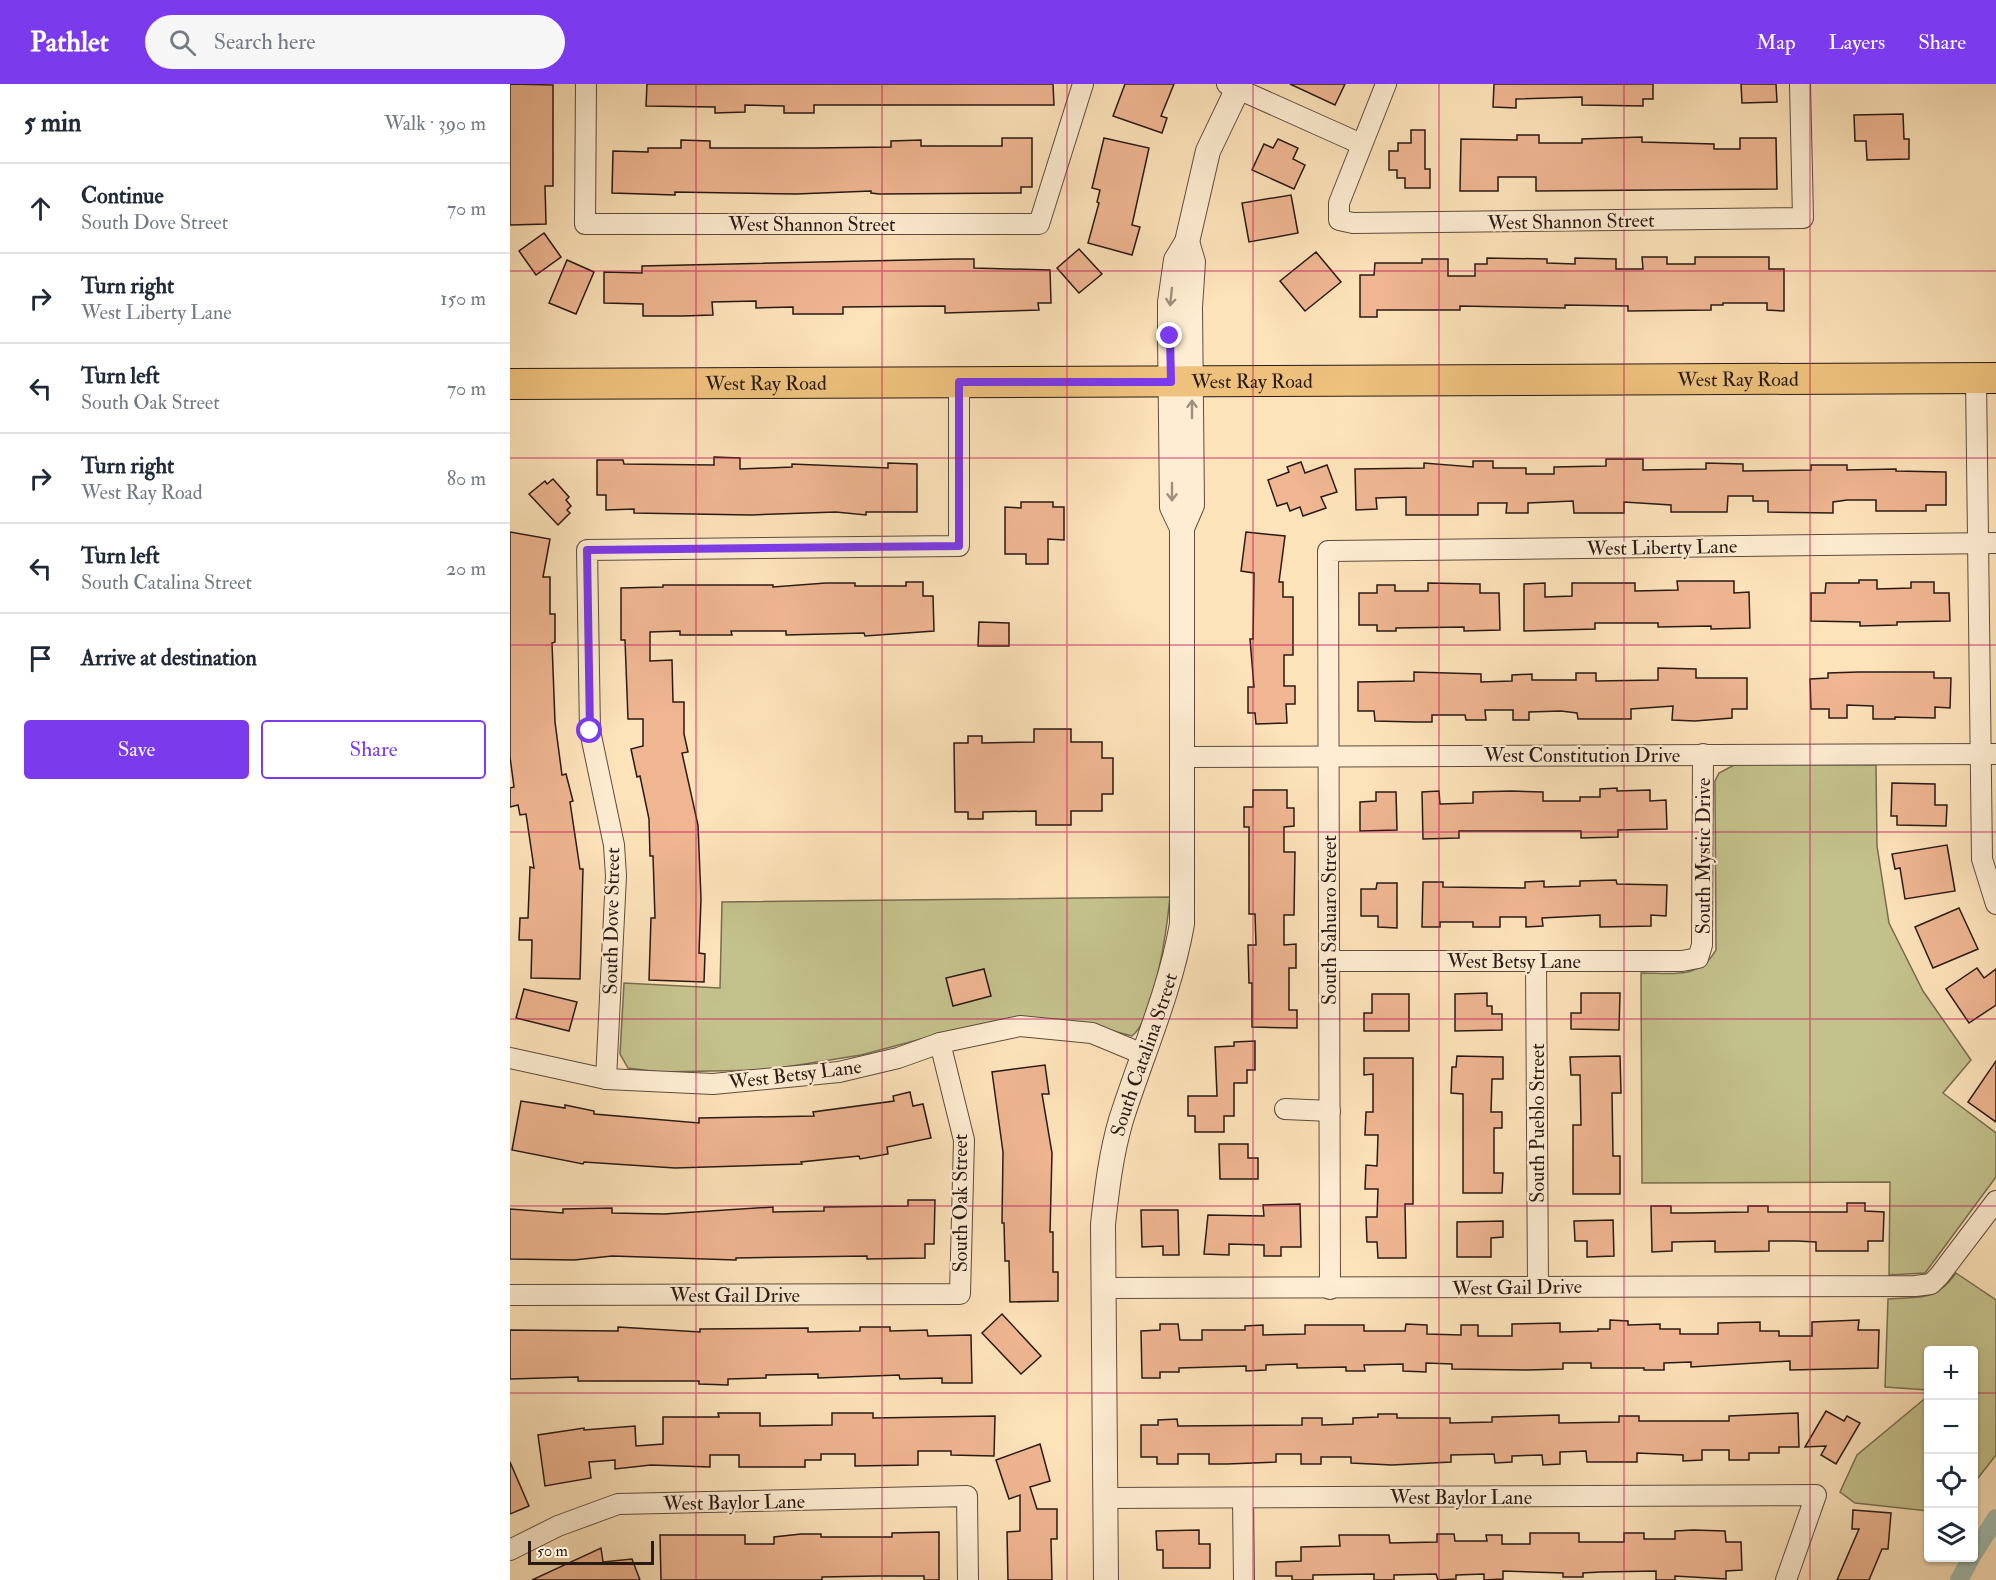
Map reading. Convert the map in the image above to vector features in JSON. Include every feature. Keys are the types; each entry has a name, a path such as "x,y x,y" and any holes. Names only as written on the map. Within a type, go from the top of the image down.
{"main road":[{"name":"West Ray Road","path":"510,384 1986,378"}],"street":[{"name":"West Shannon Street","path":"586,84 585,224 1039,224 1083,84"},
{"path":"1235,86 1361,144 1386,84"},
{"name":"West Shannon Street","path":"1361,144 1339,203 1339,220 1353,223 1803,218 1800,84"},
{"name":"South Catalina Street","path":"1106,1580 1102,1224 1120,1122 1168,987 1182,924 1182,528 1192,505 1181,382 1193,262 1187,242 1208,151 1235,86"},
{"path":"1986,378 1988,754 1982,859 1996,904"},
{"name":"South Dove Street","path":"606,1078 616,876 611,826 590,731 587,550 959,546 959,382"},
{"name":"West Liberty Lane","path":"1328,551 1987,543"},
{"name":"South Sahuaro Street","path":"1328,551 1330,1289"},
{"name":"South Mystic Drive","path":"1698,957 1702,945 1703,754"},
{"name":"West Constitution Drive","path":"1183,756 1988,754"},
{"name":"West Betsy Lane","path":"1329,961 1682,961 1698,957"},
{"name":"South Pueblo Street","path":"1536,961 1538,1286"},
{"name":"West Betsy Lane","path":"510,1058 606,1078 713,1084 839,1072 897,1058 940,1042 1020,1026 1092,1032 1145,1054"},
{"name":"South Oak Street","path":"940,1042 964,1140 960,1294"},
{"path":"1285,1109 1330,1111"},
{"name":"West Gail Drive","path":"1103,1288 1915,1287 1931,1284 1996,1201"},
{"name":"West Gail Drive","path":"510,1295 960,1294"},
{"name":"West Baylor Lane","path":"1106,1498 1816,1495 1786,1580"},
{"name":"West Baylor Lane","path":"510,1550 558,1526 618,1504 967,1496 968,1580"},
{"path":"1243,1498 1244,1580"}],"shaded area":[{"path":"1736,764 1876,765 1877,846 1889,923 1923,991 1971,1060 1943,1093 1996,1133 1996,1177 1925,1273 1889,1275 1890,1182 1642,1183 1641,973 1673,974 1693,970 1709,960 1716,950 1715,781 1719,773"},
{"path":"1170,897 1163,949 1153,992 1140,1026 1132,1036 1083,1023 940,1034 861,1055 767,1070 659,1072 628,1068 620,1054 624,983 720,988 722,902"},
{"path":"1956,1273 1996,1300 1996,1455 1978,1478 1978,1346 1924,1346 1924,1390 1885,1387 1888,1299 1927,1296 1941,1289"},
{"path":"1924,1399 1924,1511 1855,1503 1840,1492 1857,1455"}],"building":[{"path":"510,84 553,85 553,186 545,186 546,224 510,225"},
{"path":"647,84 1053,84 1054,105 814,105 814,113 784,113 784,106 745,105 745,112 715,113 715,107 646,106"},
{"path":"1125,84 1174,84 1161,116 1167,118 1162,133 1113,116"},
{"path":"1290,84 1345,84 1335,105"},
{"path":"1494,84 1653,84 1653,99 1643,99 1643,106 1582,105 1582,97 1516,99 1516,108 1493,107"},
{"path":"1741,84 1776,84 1777,102 1742,103"},
{"path":"1903,114 1904,139 1909,139 1909,159 1867,160 1866,141 1855,141 1854,115"},
{"path":"1411,130 1425,130 1425,169 1430,169 1430,188 1405,188 1405,178 1397,178 1397,170 1389,170 1389,151 1398,151 1398,143 1411,143"},
{"path":"1517,135 1539,135 1539,143 1582,143 1582,139 1642,137 1642,142 1714,144 1714,149 1740,149 1740,138 1776,138 1777,189 1536,191 1536,177 1498,177 1498,191 1460,191 1461,139 1517,140"},
{"path":"1002,138 1032,138 1032,187 1021,187 1021,193 675,192 675,195 612,193 613,151 648,152 648,148 681,148 681,140 710,141 710,148 813,148 891,147 891,141 921,140 921,146 1002,146"},
{"path":"1104,138 1149,148 1132,225 1140,227 1132,255 1088,243 1099,203 1097,202 1100,190 1092,188"},
{"path":"1278,139 1298,148 1293,159 1305,165 1294,189 1252,170 1264,144 1273,148"},
{"path":"1291,195 1298,233 1249,242 1242,203"},
{"path":"544,233 561,257 536,275 519,251"},
{"path":"1079,249 1102,274 1079,293 1057,268"},
{"path":"1316,252 1341,282 1305,311 1280,281"},
{"path":"1642,257 1667,257 1667,264 1695,264 1695,257 1769,257 1769,269 1784,269 1784,311 1767,310 1767,303 1723,303 1723,305 1711,305 1711,310 1628,311 1628,306 1565,305 1565,308 1460,306 1460,310 1377,310 1377,317 1360,317 1360,275 1374,275 1375,263 1422,263 1422,259 1448,259 1448,276 1475,276 1475,264 1487,264 1487,258 1547,259 1547,263 1575,264 1575,258 1616,259 1616,269 1643,269"},
{"path":"974,259 974,268 1050,270 1051,303 1038,303 1039,310 945,313 945,306 843,307 843,314 793,314 793,307 756,308 756,301 712,302 713,315 643,316 643,304 604,303 604,272 642,273 642,266"},
{"path":"567,260 594,272 576,314 549,303"},
{"path":"714,457 740,458 740,469 792,467 792,464 888,468 888,463 917,464 917,512 866,512 866,515 836,512 751,515 634,513 634,509 606,510 606,495 597,495 597,460 623,460 624,464 714,465"},
{"path":"1606,459 1643,459 1643,470 1706,469 1706,463 1743,464 1743,471 1811,470 1811,465 1847,465 1847,470 1896,469 1896,471 1946,472 1946,505 1926,505 1926,511 1876,511 1876,500 1847,500 1833,502 1833,513 1768,512 1768,501 1753,501 1753,496 1728,496 1727,512 1671,512 1671,505 1624,502 1624,513 1574,513 1573,501 1528,503 1528,513 1506,513 1507,503 1478,503 1478,515 1406,515 1406,497 1376,498 1377,509 1356,510 1355,469 1424,468 1424,463 1473,467 1473,461 1493,461 1493,468 1526,468 1526,474 1554,474 1554,467 1606,466"},
{"path":"1301,462 1305,473 1327,465 1337,492 1321,497 1326,508 1303,516 1300,507 1290,511 1287,503 1277,506 1268,480 1289,472 1287,467"},
{"path":"553,479 569,497 566,500 571,506 567,510 570,513 558,525 529,494 545,481 547,484"},
{"path":"1021,502 1053,502 1053,507 1064,507 1064,540 1048,539 1048,564 1026,564 1026,554 1005,554 1005,507 1021,508"},
{"path":"510,532 550,539 543,577 550,577 550,614 555,614 555,642 552,643 555,722 562,775 566,774 573,801 570,802 580,869 583,869 580,979 531,978 532,940 519,940 520,918 528,918 530,867 534,868 526,814 520,815 518,805 510,807 510,788 514,787 510,757"},
{"path":"1246,532 1285,536 1279,582 1283,582 1283,597 1293,597 1293,655 1284,655 1284,686 1295,686 1295,704 1286,704 1287,723 1256,724 1255,713 1248,713 1248,687 1254,687 1250,639 1253,639 1254,573 1241,571"},
{"path":"1859,580 1877,580 1877,589 1911,588 1911,582 1934,582 1934,593 1949,593 1950,621 1897,622 1897,625 1860,626 1860,622 1811,621 1811,593 1825,593 1826,583 1859,583"},
{"path":"1677,581 1734,581 1734,593 1749,592 1750,628 1711,629 1711,626 1658,627 1658,623 1595,623 1595,629 1524,631 1524,584 1545,583 1545,597 1572,596 1572,583 1635,583 1635,591 1678,590"},
{"path":"906,582 923,582 923,596 933,596 934,631 865,636 864,633 786,635 786,631 731,631 732,635 680,635 680,631 650,632 650,661 672,660 673,702 684,702 684,734 688,752 682,753 698,825 701,899 699,953 705,954 704,982 649,980 651,918 655,918 653,856 650,856 649,819 640,776 637,777 631,749 643,746 643,719 628,719 625,640 621,640 621,588 663,587 663,585 773,585 773,587 826,583 855,583 855,586 906,586"},
{"path":"1428,583 1480,584 1480,593 1499,593 1500,630 1464,631 1464,627 1396,628 1396,631 1377,631 1377,625 1359,625 1359,593 1377,593 1377,585 1395,585 1395,591 1428,591"},
{"path":"979,622 1009,623 1009,646 978,646"},
{"path":"1658,668 1696,669 1696,678 1747,678 1747,709 1732,709 1732,718 1695,721 1672,720 1673,706 1631,709 1631,719 1578,719 1577,713 1561,711 1529,712 1529,720 1513,720 1513,710 1485,710 1486,720 1466,720 1465,715 1432,715 1432,722 1375,721 1374,711 1358,711 1358,682 1414,681 1414,672 1481,674 1481,682 1512,681 1512,675 1532,674 1532,680 1576,680 1576,673 1596,673 1596,681 1658,680"},
{"path":"1934,672 1934,678 1951,678 1950,708 1935,707 1935,718 1895,717 1895,719 1873,719 1873,706 1847,705 1847,718 1829,718 1829,709 1811,709 1810,679 1828,678 1828,673"},
{"path":"1034,729 1071,729 1071,742 1102,742 1102,758 1113,758 1113,794 1102,794 1102,811 1071,811 1071,825 1036,825 1036,811 983,812 983,819 968,819 968,812 955,812 954,743 968,743 968,736 982,736 982,743 1034,742"},
{"path":"1892,783 1935,784 1935,805 1947,805 1946,826 1897,825 1897,816 1891,816"},
{"path":"1617,788 1617,791 1650,790 1650,801 1666,800 1667,829 1618,830 1618,837 1581,838 1581,831 1459,831 1459,838 1423,839 1422,792 1439,791 1440,804 1473,803 1473,792 1512,791 1543,792 1543,801 1580,801 1580,797 1600,797 1600,789"},
{"path":"1253,790 1287,790 1287,808 1294,808 1294,826 1284,827 1284,852 1295,852 1294,915 1284,915 1284,945 1296,944 1296,968 1289,968 1289,1010 1297,1010 1297,1028 1252,1027 1252,983 1249,983 1248,945 1256,945 1255,914 1249,914 1249,827 1244,827 1244,807 1253,807"},
{"path":"1376,792 1396,792 1397,830 1360,831 1360,802 1376,801"},
{"path":"1947,845 1955,891 1905,899 1900,868 1895,869 1892,854"},
{"path":"1616,880 1617,884 1667,885 1666,916 1651,915 1651,926 1600,927 1600,915 1542,918 1543,926 1526,927 1526,917 1500,917 1500,927 1473,927 1473,922 1440,922 1440,927 1422,927 1423,882 1443,882 1443,887 1525,888 1525,882 1544,881 1544,887 1580,886 1580,881"},
{"path":"1377,883 1397,883 1397,928 1378,927 1378,916 1361,916 1361,889 1376,889"},
{"path":"1959,908 1978,949 1933,968 1915,927"},
{"path":"1977,968 1984,978 1996,969 1996,1005 1969,1023 1946,989"},
{"path":"984,969 991,996 953,1006 946,978"},
{"path":"524,989 577,1002 569,1031 516,1018"},
{"path":"1487,993 1487,1006 1492,1006 1492,1014 1502,1014 1502,1030 1455,1031 1455,994"},
{"path":"1581,993 1620,993 1619,1030 1571,1029 1571,1013 1581,1013"},
{"path":"1372,994 1409,994 1409,1031 1364,1031 1364,1013 1372,1013"},
{"path":"1255,1041 1255,1070 1247,1070 1247,1083 1234,1083 1234,1116 1224,1116 1224,1132 1195,1132 1195,1116 1188,1116 1188,1096 1217,1096 1215,1047 1234,1046 1234,1042"},
{"path":"1457,1056 1503,1057 1503,1079 1492,1079 1491,1112 1502,1112 1502,1128 1494,1128 1494,1173 1503,1173 1502,1193 1463,1193 1463,1094 1451,1093 1452,1067 1456,1067"},
{"path":"1620,1056 1621,1093 1612,1093 1613,1156 1620,1156 1620,1194 1573,1194 1573,1125 1581,1125 1580,1075 1571,1075 1570,1057"},
{"path":"1364,1058 1413,1058 1413,1204 1405,1204 1406,1258 1378,1258 1377,1242 1367,1242 1366,1217 1377,1217 1378,1189 1365,1189 1366,1165 1377,1166 1378,1135 1365,1135 1366,1112 1373,1112 1373,1074 1364,1075"},
{"path":"1996,1061 1996,1122 1968,1102"},
{"path":"1045,1065 1049,1094 1042,1094 1052,1153 1050,1232 1053,1232 1053,1272 1058,1272 1058,1301 1010,1302 1009,1261 1005,1261 1004,1223 1002,1223 1003,1152 992,1072"},
{"path":"910,1092 913,1106 923,1104 931,1138 887,1147 888,1154 860,1159 859,1156 801,1162 802,1164 675,1168 584,1162 583,1164 512,1150 521,1101 565,1108 565,1105 594,1111 594,1114 699,1123 699,1118 814,1116 813,1112 894,1101 893,1096"},
{"path":"1219,1144 1248,1144 1248,1158 1258,1158 1258,1179 1220,1179"},
{"path":"908,1200 935,1200 934,1244 925,1244 925,1258 867,1259 867,1256 736,1258 736,1260 612,1256 574,1260 510,1259 510,1209 563,1213 563,1209 612,1208 612,1213 664,1214 773,1207 773,1212 824,1211 824,1207 908,1206"},
{"path":"1847,1203 1865,1203 1865,1211 1884,1212 1883,1241 1868,1241 1868,1251 1816,1251 1816,1242 1769,1241 1769,1251 1715,1252 1715,1241 1672,1242 1672,1251 1652,1252 1651,1206 1671,1206 1671,1213 1748,1212 1748,1206 1768,1206 1768,1212 1847,1212"},
{"path":"1300,1204 1301,1247 1281,1247 1281,1256 1264,1256 1264,1245 1229,1244 1229,1255 1204,1254 1208,1215 1264,1216 1263,1205"},
{"path":"1141,1210 1178,1210 1179,1255 1163,1255 1163,1246 1142,1247"},
{"path":"1613,1220 1614,1256 1587,1257 1587,1241 1575,1241 1574,1221"},
{"path":"1503,1221 1503,1237 1491,1238 1491,1257 1457,1257 1457,1222"},
{"path":"1002,1314 1041,1356 1021,1374 982,1333"},
{"path":"1610,1320 1628,1321 1628,1325 1660,1324 1660,1329 1680,1329 1680,1334 1718,1334 1718,1323 1760,1322 1760,1331 1779,1331 1779,1336 1812,1336 1812,1322 1859,1320 1858,1330 1879,1330 1878,1368 1790,1370 1790,1361 1691,1367 1691,1362 1664,1363 1664,1370 1591,1368 1591,1363 1563,1363 1563,1369 1452,1369 1452,1364 1426,1363 1426,1372 1403,1371 1403,1364 1364,1365 1365,1371 1346,1371 1346,1367 1297,1368 1297,1364 1266,1365 1266,1370 1246,1371 1246,1366 1179,1368 1179,1372 1160,1372 1160,1378 1142,1378 1141,1331 1160,1330 1160,1324 1178,1324 1180,1340 1202,1340 1202,1330 1245,1330 1245,1326 1263,1325 1263,1335 1305,1334 1305,1325 1364,1325 1364,1331 1405,1331 1406,1324 1427,1325 1427,1334 1461,1335 1461,1325 1478,1325 1478,1336 1512,1336 1512,1324 1560,1323 1560,1332 1598,1331 1598,1329 1610,1329"},
{"path":"618,1327 700,1332 700,1329 808,1328 808,1332 860,1331 860,1327 890,1327 890,1331 927,1330 928,1336 971,1335 972,1383 942,1383 942,1378 900,1379 899,1375 818,1378 818,1374 766,1375 766,1378 728,1379 728,1385 699,1384 699,1381 578,1381 578,1377 510,1379 510,1330 618,1331"},
{"path":"1826,1411 1844,1421 1847,1416 1860,1423 1836,1464 1821,1455 1826,1446 1805,1447"},
{"path":"718,1413 760,1413 760,1426 832,1425 832,1413 873,1413 873,1418 995,1416 994,1456 951,1455 951,1451 918,1451 918,1465 855,1466 855,1454 821,1454 821,1460 805,1460 805,1467 739,1467 739,1455 710,1455 710,1467 651,1465 615,1469 615,1460 589,1462 591,1478 545,1486 538,1435 584,1428 584,1430 635,1426 636,1446 663,1444 663,1417 719,1417"},
{"path":"1798,1413 1799,1447 1779,1447 1779,1453 1749,1453 1749,1460 1729,1460 1729,1450 1702,1450 1702,1460 1683,1461 1683,1455 1637,1453 1637,1462 1587,1462 1586,1451 1560,1452 1560,1464 1543,1465 1542,1455 1512,1456 1512,1462 1495,1463 1494,1454 1451,1455 1451,1462 1392,1465 1351,1463 1351,1457 1321,1457 1321,1464 1301,1464 1301,1454 1276,1454 1276,1462 1227,1464 1209,1464 1209,1454 1178,1454 1178,1464 1157,1464 1157,1457 1141,1457 1141,1425 1158,1425 1158,1420 1177,1419 1178,1426 1302,1425 1302,1418 1322,1418 1322,1425 1353,1424 1353,1418 1378,1417 1378,1414 1397,1414 1397,1418 1450,1418 1450,1423 1492,1422 1492,1417 1559,1415 1559,1423 1619,1422 1619,1416 1639,1416 1639,1421 1729,1421 1729,1416"},
{"path":"1040,1444 1050,1481 1030,1487 1037,1509 1057,1509 1057,1539 1051,1539 1052,1580 1008,1580 1007,1532 1020,1531 1020,1495 1009,1499 996,1460"},
{"path":"510,1462 529,1506 510,1514"},
{"path":"1853,1510 1891,1513 1888,1549 1882,1549 1869,1580 1837,1580 1859,1529 1852,1529"},
{"path":"1199,1530 1199,1544 1210,1544 1210,1568 1163,1568 1163,1550 1157,1550 1156,1531"},
{"path":"1675,1531 1725,1531 1726,1542 1741,1542 1742,1570 1726,1571 1726,1579 1675,1576 1675,1580 1656,1580 1656,1571 1583,1573 1583,1577 1563,1577 1563,1573 1503,1571 1503,1579 1484,1580 1484,1574 1456,1575 1456,1579 1438,1580 1436,1574 1394,1575 1394,1580 1374,1580 1374,1574 1313,1575 1313,1580 1292,1580 1292,1576 1276,1576 1276,1562 1301,1561 1301,1547 1340,1546 1339,1535 1389,1535 1390,1543 1437,1542 1437,1534 1454,1534 1455,1541 1487,1541 1486,1535 1502,1535 1502,1544 1530,1544 1530,1533 1579,1533 1579,1542 1624,1542 1624,1533 1644,1533 1644,1539 1675,1539"},
{"path":"939,1532 939,1580 924,1580 924,1576 876,1576 822,1577 822,1580 661,1580 660,1535 745,1535 745,1544 774,1544 774,1537 801,1534 821,1534 821,1537 892,1537 892,1533"},
{"path":"601,1548 603,1562 632,1559 640,1580 532,1580"}],"waterway":[{"path":"1978,1547 1996,1518"},
{"path":"1959,1580 1969,1562"}],"route":[{"path":"590,731 587,550 959,546 959,382 1171,382 1170,336"}]}
